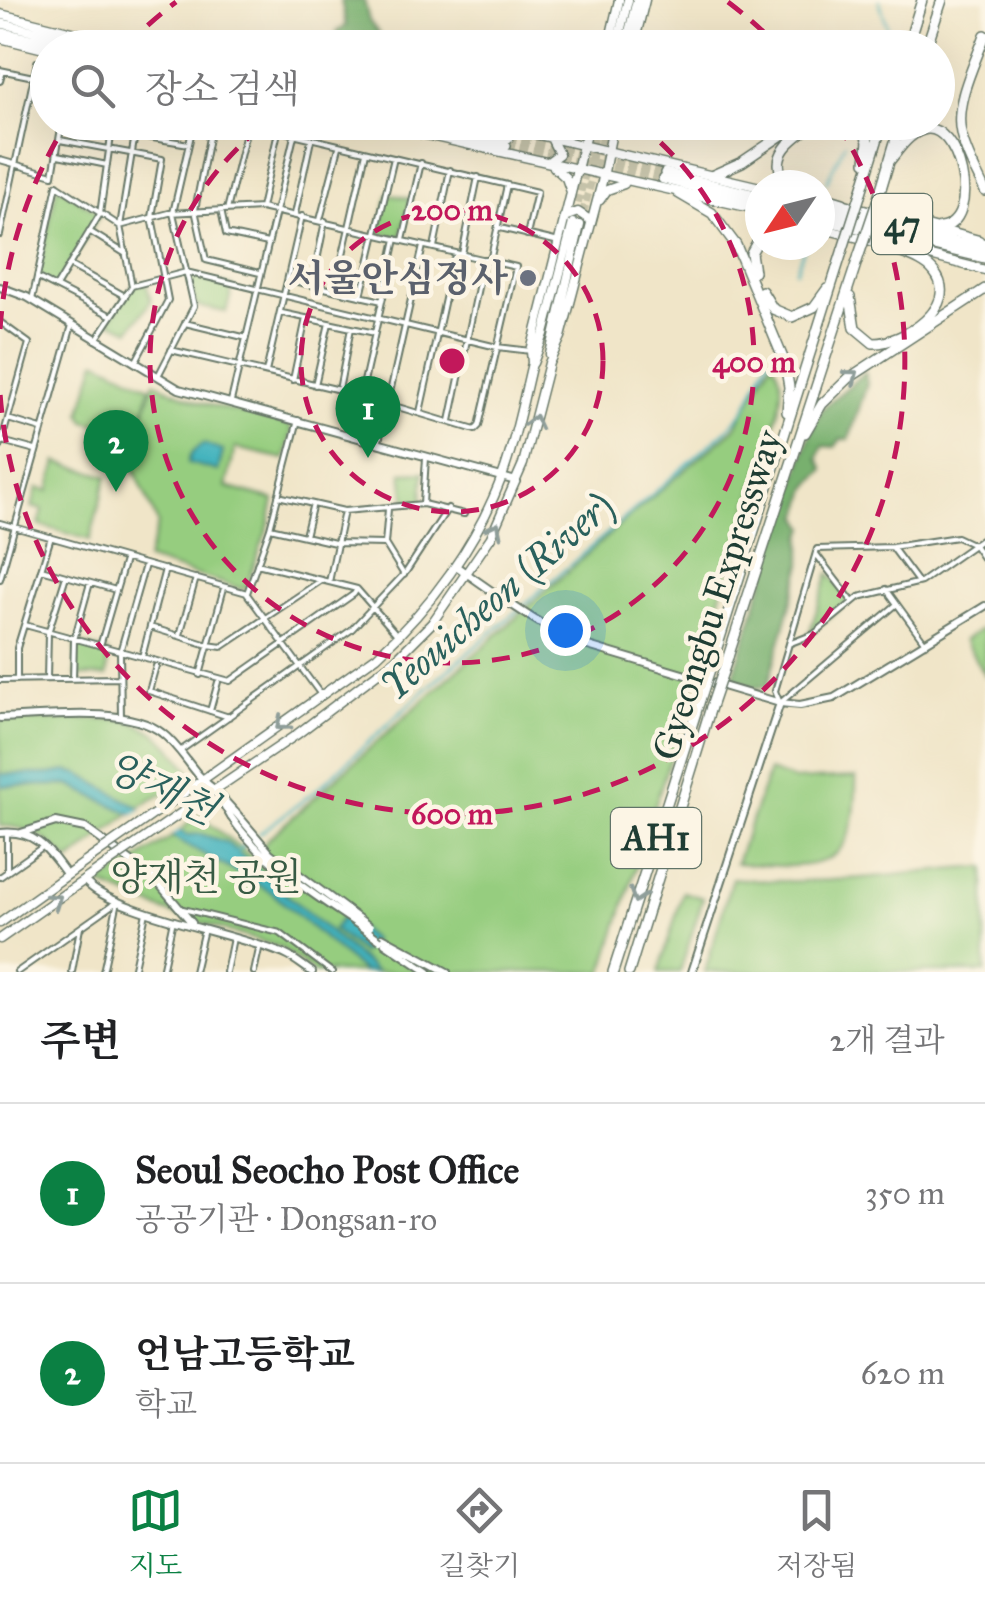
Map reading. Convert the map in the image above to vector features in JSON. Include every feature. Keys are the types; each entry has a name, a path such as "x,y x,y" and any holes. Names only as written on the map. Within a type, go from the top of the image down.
{"highway":[{"path":"911,30 922,0"},
{"path":"932,30 942,0"},
{"path":"985,35 962,102 960,123 964,143 985,191"},
{"path":"713,175 774,140"},
{"path":"781,170 782,152 790,140"},
{"path":"864,183 868,140"},
{"name":"Gyeongbu Expressway","path":"613,972 877,140"},
{"name":"Gyeongbu Expressway","path":"628,972 896,140"},
{"path":"888,163 908,140"},
{"path":"940,228 949,228 964,218 974,198 969,176 951,140"},
{"path":"745,193 664,176 745,202"},
{"path":"678,193 709,210 730,234 778,344 789,387 780,452"},
{"path":"835,202 843,203"},
{"path":"835,213 984,245"},
{"path":"835,223 985,258"},
{"path":"854,270 849,309 855,328 873,343 892,340 931,315 939,305 942,291 930,268 892,248"},
{"path":"752,260 768,303 786,316 803,314 817,304 839,264"},
{"path":"794,453 820,408 840,385 985,289"}],"main road":[{"path":"612,30 619,0"},
{"path":"620,30 628,0"},
{"path":"630,30 637,0"},
{"path":"638,30 645,0"},
{"path":"0,14 64,30"},
{"path":"0,23 30,30"},
{"path":"0,35 30,40"},
{"path":"0,35 30,44"},
{"path":"446,140 745,204"},
{"path":"546,163 559,152 550,140"},
{"path":"566,140 745,182"},
{"path":"571,195 585,140"},
{"path":"0,923 362,668 398,637 456,566 502,475 577,221 603,176 610,140"},
{"path":"617,140 633,156"},
{"path":"0,939 296,735 395,660 432,623 468,574 491,537 516,480 560,337 577,221 565,176 546,163"},
{"path":"532,363 531,352 559,242 611,187 643,185"},
{"name":"47","path":"835,203 984,245"},
{"path":"843,203 940,228 984,245"},
{"name":"47","path":"835,232 985,270"}],"street":[{"path":"0,81 2,71 30,77"},
{"path":"0,235 30,96"},
{"path":"135,363 168,300 152,217 162,160 60,140 53,176 57,185 120,226 152,217 195,210 261,208 516,267 475,430 339,390 171,350"},
{"path":"56,287 100,214 111,140"},
{"path":"132,286 120,226 134,140"},
{"path":"165,140 189,144"},
{"path":"158,376 194,306 173,213 190,140"},
{"path":"209,140 195,210 206,260 261,273"},
{"path":"241,140 224,210 226,234 268,243"},
{"path":"261,208 276,140"},
{"path":"230,401 293,140"},
{"path":"266,374 311,140 537,192 528,236"},
{"path":"312,285 339,146"},
{"path":"335,290 366,152"},
{"path":"57,155 107,165"},
{"path":"361,296 394,158"},
{"path":"0,160 53,176"},
{"path":"403,240 422,163"},
{"path":"434,247 450,170"},
{"path":"420,413 454,258 461,254 478,177"},
{"path":"32,300 57,185"},
{"path":"490,261 507,185"},
{"path":"498,228 559,242"},
{"path":"88,232 126,254"},
{"path":"361,396 396,239"},
{"path":"379,441 424,244"},
{"path":"450,422 484,259"},
{"path":"69,265 125,296"},
{"path":"96,340 132,286 186,272 531,352"},
{"path":"38,278 112,316"},
{"path":"287,279 382,301"},
{"path":"0,287 32,300 179,388 516,480"},
{"path":"280,313 375,333"},
{"path":"293,380 306,318"},
{"path":"315,385 329,323"},
{"path":"185,324 246,338"},
{"path":"1,325 28,343 1,444 35,450"},
{"path":"0,579 72,326"},
{"path":"339,390 350,328"},
{"path":"8,419 42,429"},
{"path":"247,593 270,528 298,419"},
{"path":"423,504 426,454"},
{"path":"278,496 344,511 423,504 464,514"},
{"path":"305,536 312,505"},
{"path":"389,507 384,544 404,575"},
{"path":"178,752 340,640 404,575 448,508"},
{"path":"150,627 222,647 326,581 344,511"},
{"path":"0,523 247,593 322,695"},
{"path":"270,528 335,543 384,544"},
{"path":"17,680 17,648 51,537"},
{"path":"816,552 892,547 957,537 974,545 985,561"},
{"path":"790,644 814,634 852,601 918,582 985,537"},
{"path":"892,547 918,582"},
{"path":"780,703 775,691 816,552"},
{"path":"816,552 852,601"},
{"path":"100,646 125,558"},
{"path":"121,717 120,652 145,564"},
{"path":"257,564 357,589 398,637"},
{"path":"456,566 568,640 780,703 800,705 834,698 985,606"},
{"path":"41,568 116,590"},
{"path":"141,658 165,570"},
{"path":"47,680 48,633 66,576"},
{"path":"180,635 196,578"},
{"path":"73,679 74,640 90,583"},
{"path":"200,675 225,586"},
{"path":"25,625 230,682 357,589"},
{"path":"886,589 926,644"},
{"path":"692,972 780,703 897,604"},
{"path":"157,664 150,691 229,717"},
{"path":"0,680 121,678"},
{"path":"210,711 218,680"},
{"path":"0,718 121,717 138,719 160,731 270,853 428,972"},
{"path":"21,832 39,825 67,822 84,828 154,879 200,928"},
{"path":"34,837 34,828 39,825"},
{"path":"8,872 3,832 21,832 45,846 66,875"},
{"path":"0,877 45,846"},
{"path":"84,880 90,888 118,901 291,957 310,972"},
{"path":"17,972 118,901"},
{"path":"103,972 118,901"},
{"path":"162,972 174,903"},
{"path":"183,909 280,933 332,972"},
{"path":"132,972 146,911"},
{"path":"72,972 80,928"},
{"path":"194,972 200,928"},
{"path":"226,972 234,937"},
{"path":"381,938 447,972"},
{"path":"254,972 260,945"}],"green space":[{"path":"341,0 364,0 369,21 376,30 339,30 346,26"},
{"path":"57,185 100,214 56,287 38,278"},
{"path":"388,194 411,199 401,238 379,233"},
{"path":"189,276 233,286 226,312 196,306"},
{"path":"146,282 151,301 130,330 109,321 132,286"},
{"path":"97,360 150,387 141,423 154,382 199,402 289,425 292,431 285,459 235,448 226,487 274,500 245,590 147,560 158,524 132,464 138,436 85,421 81,413"},
{"name":"양재천 공원","path":"772,361 781,384 779,410 603,972 314,972 279,947 167,912 99,884 172,837 198,815 263,865 261,847 268,839 630,516 735,428"},
{"path":"865,372 867,384 849,439 841,439 835,447 823,446 818,458 824,469 808,488 800,517 806,527 802,564 767,688 752,687 733,677 811,432 822,409"},
{"path":"57,462 107,476 90,540 39,525 43,510 32,507 37,488 49,491"},
{"path":"424,472 422,501 406,502 402,473"},
{"path":"829,573 850,600 809,634"},
{"path":"985,627 985,675 964,640"},
{"path":"76,643 108,652 107,676 76,676"},
{"path":"122,719 156,733 194,777 135,809 70,861 39,836 0,826 0,720"},
{"path":"769,771 794,780 856,777 855,809 840,849 810,865 736,863"},
{"path":"985,867 985,972 705,972 732,878 827,880"},
{"path":"683,892 703,898 680,972 659,972"}],"water":[{"path":"203,444 223,451 218,471 188,463 191,454"},
{"path":"0,774 80,774 188,835 201,834 226,842 376,972 363,972 271,892 134,815 69,785 0,786"},
{"path":"344,916 373,940 362,953 333,929"}],"pier":[{"path":"148,805 184,827 166,839 129,818"}],"waterway":[{"name":"Yeouicheon (River)","path":"879,0 888,30"},
{"name":"Yeouicheon (River)","path":"832,170 845,143"},
{"name":"Yeouicheon (River)","path":"796,271 800,260"},
{"name":"Yeouicheon (River)","path":"259,834 319,788 425,690 728,429 744,411 769,358"},
{"name":"Yeouicheon (River)","path":"236,852 249,842"}],"tunnel":[{"path":"517,140 665,173"},
{"path":"575,215 593,140"},
{"path":"580,225 601,140"},
{"path":"506,146 663,179"}],"place":[{"name":"서울안심정사","path":"528,278"},
{"name":"Seoul Seocho Post Office","path":"368,458"},
{"name":"언남고등학교","path":"116,492"}],"water label":[{"name":"양재천","path":"162,788"}]}
